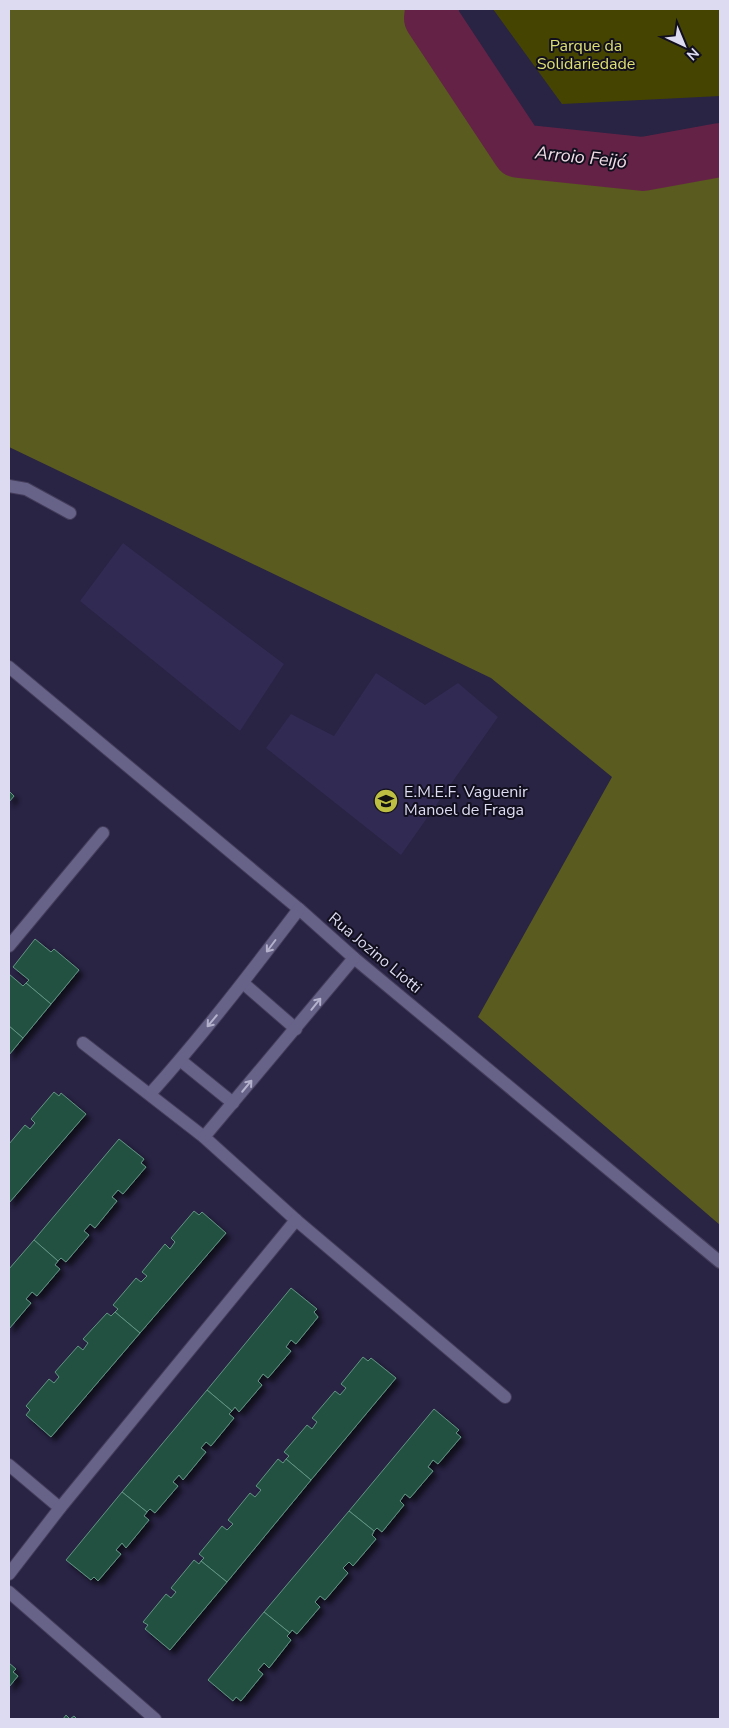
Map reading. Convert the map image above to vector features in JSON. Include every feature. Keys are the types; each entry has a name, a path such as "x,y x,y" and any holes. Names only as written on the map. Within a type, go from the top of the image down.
{"street":[{"path":"9,486 26,489 70,513"},
{"name":"Rua Jozino Liotti","path":"9,667 354,958 720,1262"},
{"path":"9,946 102,833"},
{"path":"150,1094 243,983 298,909"},
{"path":"204,1137 354,958"},
{"path":"243,983 296,1029"},
{"path":"83,1043 204,1137 296,1220 505,1397"},
{"path":"180,1060 233,1102"},
{"path":"9,1574 60,1508 296,1220"},
{"path":"9,1465 60,1508"},
{"path":"9,1592 155,1719"}],"shaded area":[{"path":"9,9 432,9 431,18 519,151 643,164 720,150 720,1225 478,1017 612,777 491,678 9,447"},
{"path":"123,543 284,664 240,731 80,601"},
{"name":"E.M.E.F. Vaguenir Manoel de Fraga","path":"376,673 425,705 458,683 498,717 401,855 266,748 291,714 334,736"}],"green space":[{"name":"Parque da Solidariedade","path":"493,9 720,9 720,96 562,104"}],"building":[{"path":"9,791 14,796 9,802"},
{"path":"35,939 51,952 54,949 79,970 51,1004 26,983 29,980 13,967"},
{"path":"9,974 23,986 26,983 51,1004 23,1038 9,1026"},
{"path":"9,1026 23,1038 9,1055"},
{"path":"54,1092 59,1096 61,1093 86,1114 9,1203 9,1144 25,1125 30,1129 35,1123 31,1119"},
{"path":"119,1139 144,1159 141,1163 146,1167 123,1194 118,1190 112,1197 117,1201 95,1228 90,1224 84,1231 89,1235 66,1262 61,1258 58,1261 34,1240"},
{"path":"194,1211 199,1215 202,1212 226,1233 140,1333 115,1312 118,1309 113,1305 136,1278 141,1282 147,1276 142,1272 165,1244 170,1249 175,1242 171,1238"},
{"path":"34,1240 58,1261 55,1265 60,1269 37,1296 32,1292 26,1299 31,1303 9,1329 9,1269"},
{"path":"291,1288 317,1309 314,1312 318,1317 296,1344 291,1340 286,1347 291,1351 268,1378 263,1374 258,1381 262,1385 239,1412 235,1407 232,1411 207,1390"},
{"path":"115,1312 140,1333 51,1437 26,1415 30,1410 26,1406 49,1379 54,1383 59,1377 55,1372 78,1346 83,1350 88,1343 83,1339 107,1313 111,1316"},
{"path":"363,1357 368,1361 371,1358 396,1378 311,1480 286,1459 289,1456 284,1452 307,1425 312,1429 317,1422 312,1418 335,1391 340,1395 346,1388 341,1384"},
{"path":"207,1390 232,1411 229,1414 234,1418 211,1446 206,1442 201,1448 206,1452 183,1480 179,1475 173,1482 178,1486 155,1513 150,1509 147,1512 122,1492"},
{"path":"434,1409 459,1430 456,1433 461,1437 438,1464 433,1460 428,1467 433,1471 410,1498 405,1494 400,1501 404,1505 382,1532 377,1528 374,1531 349,1511"},
{"path":"278,1459 283,1463 286,1459 311,1480 227,1582 201,1561 204,1558 199,1554 222,1526 227,1530 233,1524 228,1520 250,1493 255,1497 261,1490 256,1486"},
{"path":"122,1492 147,1512 144,1516 149,1520 126,1548 122,1543 116,1550 121,1554 98,1581 94,1577 91,1580 66,1560"},
{"path":"349,1511 374,1531 372,1535 376,1539 353,1566 349,1562 343,1568 348,1573 325,1600 320,1596 315,1602 320,1607 297,1634 292,1630 290,1633 264,1612"},
{"path":"194,1560 199,1564 201,1561 227,1582 170,1650 145,1629 148,1625 143,1622 166,1594 171,1598 176,1592 171,1588"},
{"path":"264,1612 290,1633 287,1636 291,1640 269,1668 264,1663 258,1670 263,1674 241,1701 236,1697 233,1701 208,1680"},
{"path":"9,1663 16,1669 13,1672 18,1676 9,1687"}],"waterway":[{"name":"Arroio Feijó","path":"432,9 431,18 519,151 643,164 720,150"}],"place":[{"name":"E.M.E.F. Vaguenir Manoel de Fraga","path":"386,801"}]}
